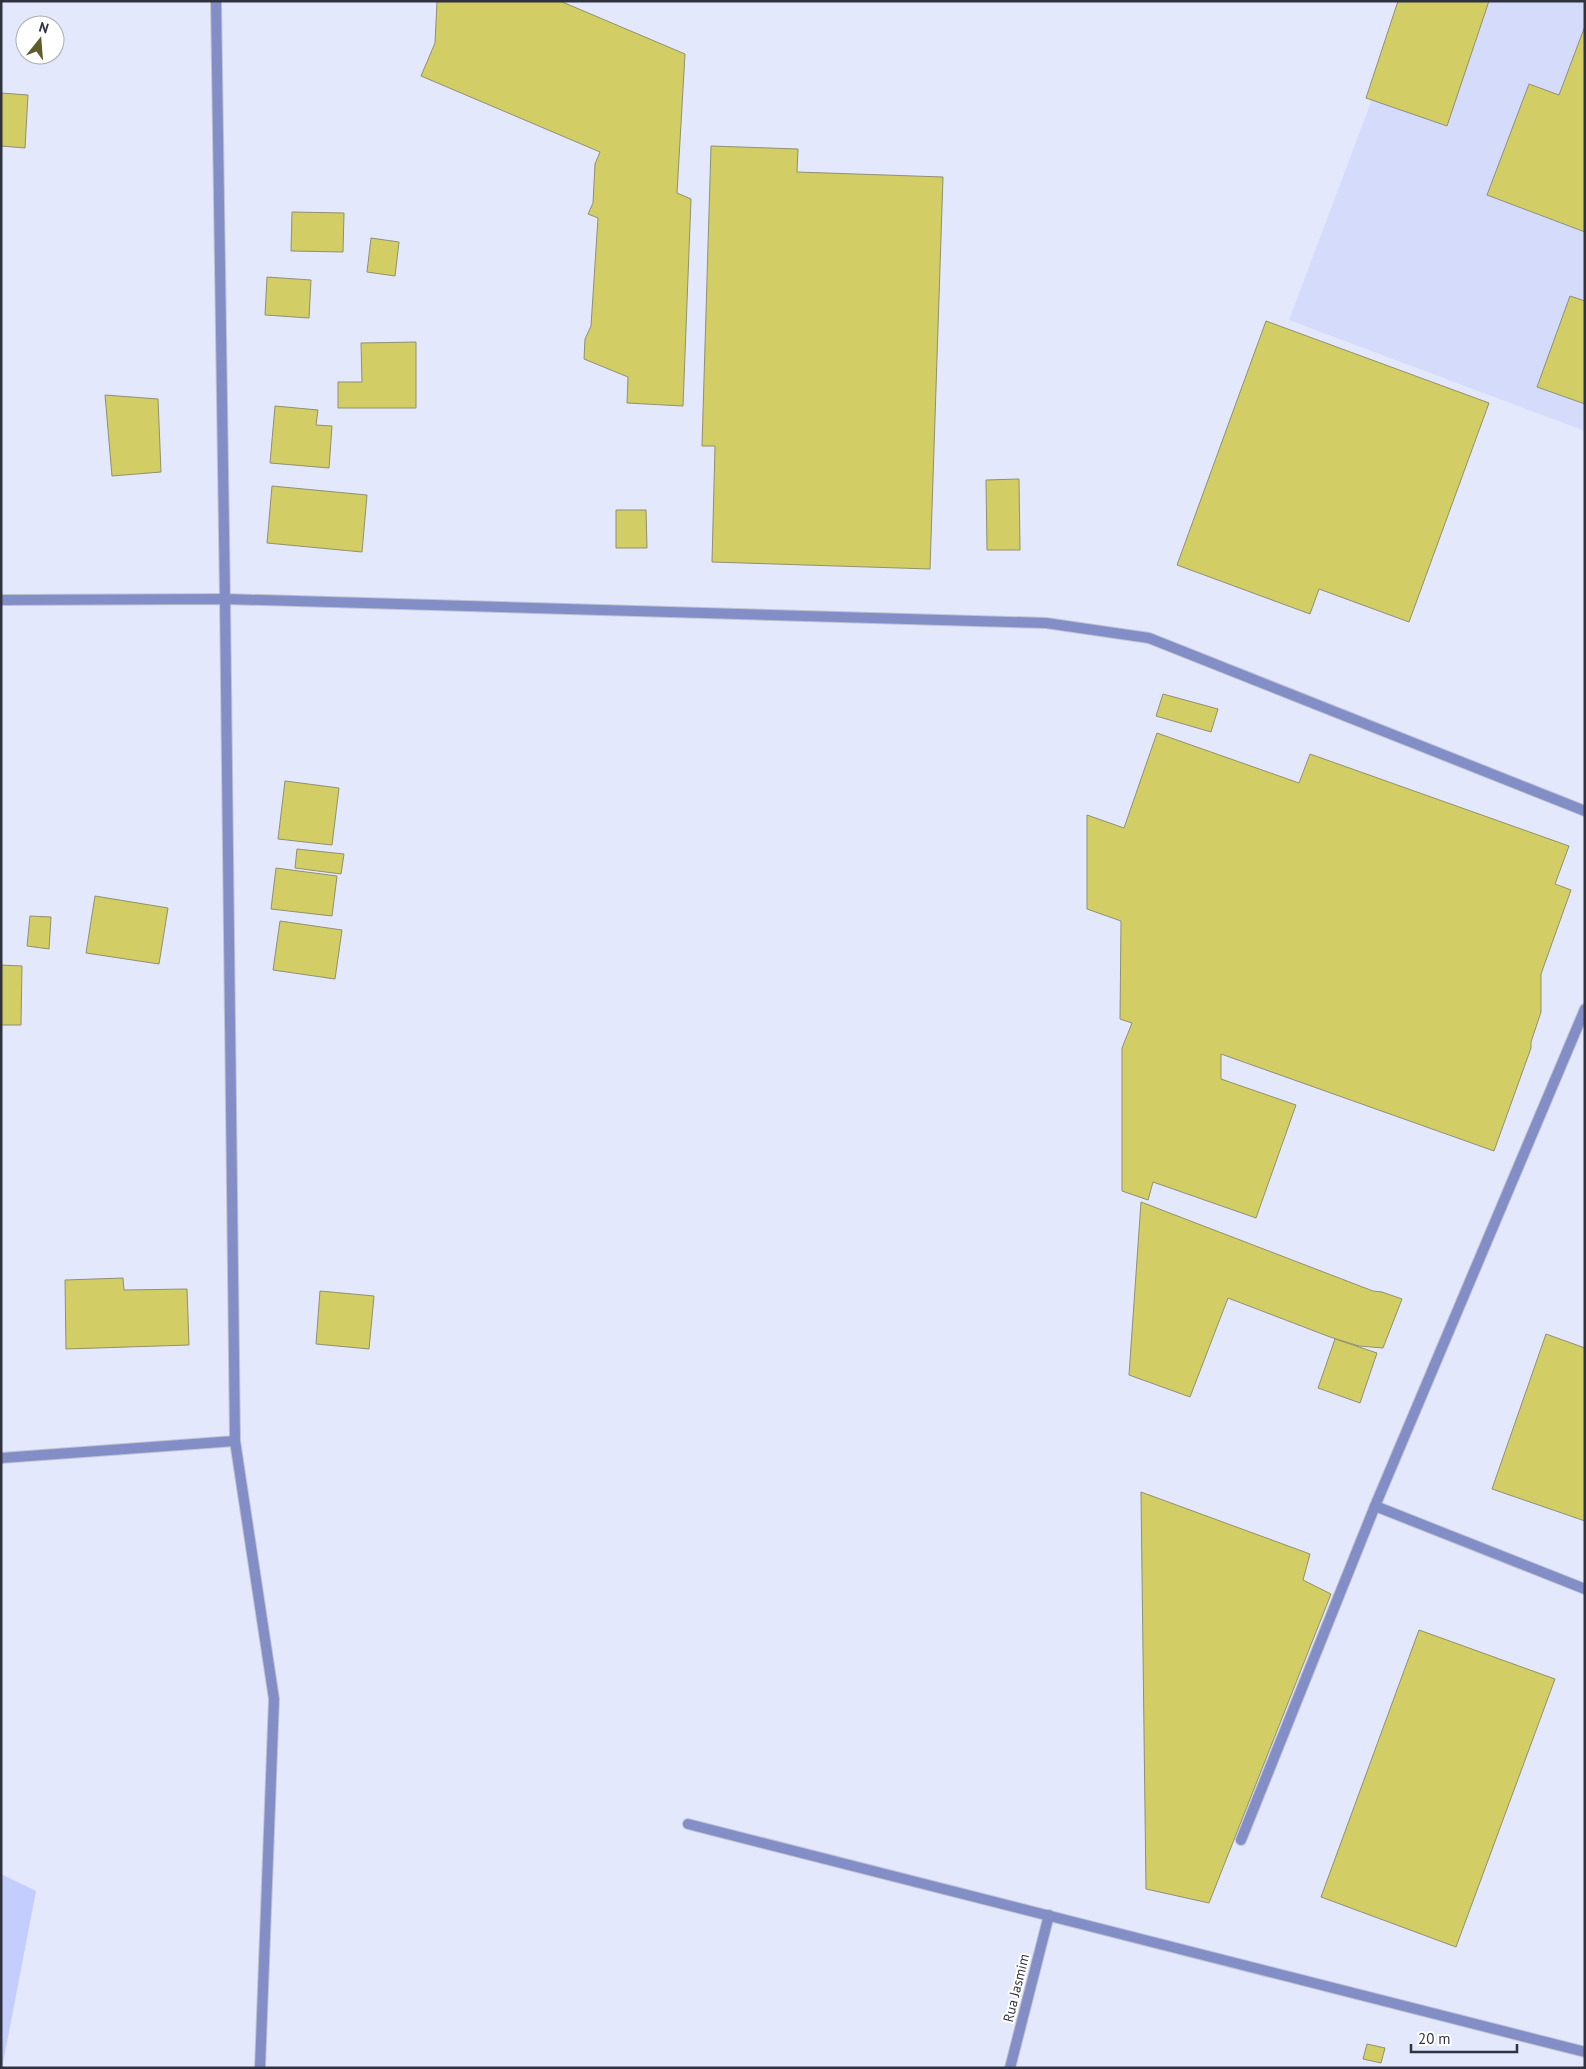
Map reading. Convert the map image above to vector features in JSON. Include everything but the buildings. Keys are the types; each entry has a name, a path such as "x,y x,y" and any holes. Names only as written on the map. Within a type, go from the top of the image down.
{"street":[{"path":"216,1 225,599 234,1441 274,1699 260,2068"},
{"path":"1,600 225,599 1046,623 1149,638 1585,811"},
{"path":"1241,1840 1374,1506 1585,1009"},
{"path":"1,1458 234,1441"},
{"path":"1374,1506 1585,1589"},
{"path":"688,1824 1585,2052"},
{"name":"Rua Jasmim","path":"1010,2068 1049,1915"}],"shaded area":[{"path":"1409,1 1585,1 1585,431 1289,320"},
{"path":"1,1874 36,1891 2,2068 1,2068"}]}
